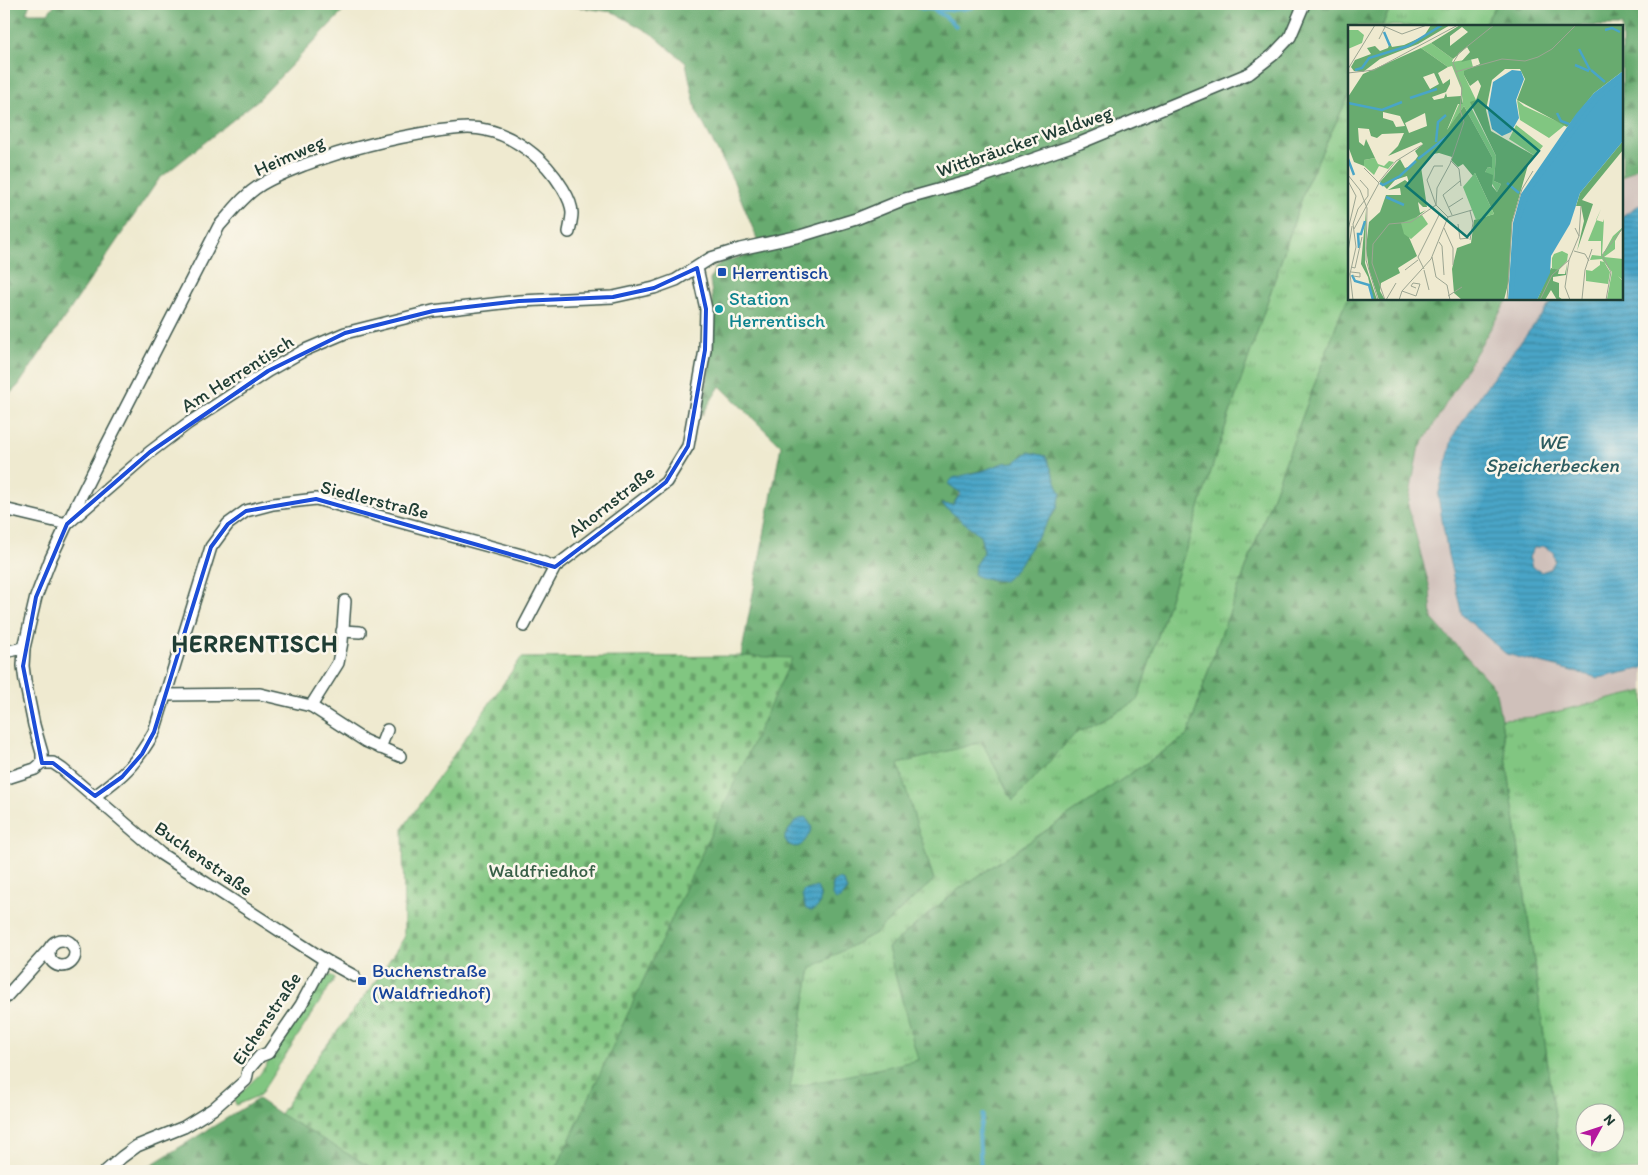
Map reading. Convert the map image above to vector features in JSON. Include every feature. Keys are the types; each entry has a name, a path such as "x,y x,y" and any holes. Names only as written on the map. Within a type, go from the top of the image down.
{"street":[{"name":"Wittbräucker Waldweg","path":"698,268 712,258 740,249 800,236 856,219 905,199 970,181 1080,144 1250,72 1273,55 1290,37 1304,4"},
{"name":"Heimweg","path":"67,524 219,226 244,197 260,185 283,174 355,147 409,135 454,129 486,130 522,146 540,160 552,173 562,188 572,212 569,232"},
{"name":"Am Herrentisch","path":"42,763 42,753 34,725 23,666 24,648 36,597 51,558 67,524 143,458 187,424 268,371 306,350 344,333 433,311 519,301 613,298 654,288 676,280 698,268"},
{"name":"Ahornstraße","path":"524,626 555,567 666,482 688,446 705,350 706,309 698,268"},
{"name":"Siedlerstraße","path":"95,796 122,777 142,754 154,732 211,547 228,524 246,511 273,504 316,500 526,556 555,567"},
{"path":"4,509 67,524"},
{"path":"311,706 338,663 344,601"},
{"path":"342,631 360,632"},
{"path":"4,652 24,648"},
{"path":"166,695 260,694 311,706 351,733 400,756"},
{"path":"380,748 387,730"},
{"path":"4,780 35,769 42,763"},
{"name":"Buchenstraße","path":"42,763 53,763 62,769 162,854 325,960 354,976"},
{"path":"4,999 50,948"},
{"name":"Eichenstraße","path":"106,1171 137,1146 184,1127 213,1109 246,1080 248,1070 260,1056 268,1053 301,1005 325,960"}],"highlighted area":[{"path":"697,268 706,309 705,350 688,446 666,482 646,498 555,567 316,499 246,511 228,524 211,547 154,732 142,754 122,777 95,796 53,763 42,763 23,666 36,597 67,524 150,452 268,371 345,333 433,311 519,301 613,297 654,288"}],"shaded area":[{"name":"WE Speicherbecken","path":"1644,163 1644,691 1534,717 1501,719 1495,688 1432,619 1430,589 1408,505 1418,451 1507,300 1623,300 1623,176"}],"green space":[{"path":"4,4 30,4 26,13 48,13 55,4 350,4 259,99 159,179 18,386 4,399"},
{"path":"556,4 1392,4 1382,25 1348,25 1348,97 1307,183 1218,449 1137,701 1075,734 1013,801 982,742 898,764 934,880 875,933 811,968 790,1088 918,1060 888,948 956,891 1188,735 1211,662 1348,298 1348,300 1507,300 1418,451 1408,505 1430,589 1432,619 1495,688 1501,719 1556,1124 1560,1171 555,1171 792,658 741,656 781,446 720,386 702,415 713,343 710,280 715,267 722,262 762,251 734,182 696,110 686,63 652,34 613,12","holes":["1028,452 1046,456 1053,475 1057,509 1038,536 975,565 984,551 980,535 942,504 953,505 970,473 1003,463 1015,462","795,821 798,847 785,836","836,879 844,881 847,891 832,888 833,882"]},
{"path":"1392,4 1497,4 1484,25 1382,25"},
{"path":"1497,4 1644,4 1644,163 1623,176 1623,25 1484,25"},
{"path":"1348,97 1348,298 1211,662 1188,735 956,891 888,948 919,1060 789,1089 811,968 875,933 934,880 897,764 982,742 1013,801 1075,733 1137,701 1218,449 1307,183"},
{"name":"Waldfriedhof","path":"741,656 792,658 555,1171 377,1171 280,1114 322,1051 371,988 404,938 403,828 521,658"},
{"path":"1644,691 1644,1171 1560,1171 1556,1124 1501,719 1534,717"},
{"path":"330,975 335,978 260,1095 236,1105 234,1099 260,1074 321,979 323,980"},
{"path":"258,1099 280,1114 377,1171 141,1171"}],"water":[{"name":"WE Speicherbecken","path":"1644,202 1644,668 1599,678 1506,654 1462,615 1448,555 1438,496 1453,436 1485,388 1553,300 1623,300 1623,215","holes":["1543,546 1553,552 1555,561 1550,569 1541,572 1532,567 1529,557 1534,548"]},
{"path":"1028,452 1046,456 1061,494 1057,508 1013,573 1004,581 984,579 974,575 975,565 984,551 980,535 941,504 953,505 961,493 948,484 953,478 985,470 1003,463 1015,462"},
{"path":"805,817 812,828 805,842 794,847 785,841 785,836 795,821"},
{"path":"839,879 844,881 847,891 840,899 836,900 832,896 833,882"},
{"path":"817,887 820,901 817,907 811,911 806,909 802,896 803,891"}],"waterway":[{"path":"908,4 934,10 955,10 980,4"},
{"path":"934,10 956,26"},
{"path":"981,1171 979,1132 983,1115"}],"place":[{"name":"Herrentisch","path":"722,272"},
{"name":"Station Herrentisch","path":"719,309"},
{"name":"Buchenstraße (Waldfriedhof)","path":"362,981"}],"district":[{"name":"HERRENTISCH","path":"255,644"}]}
